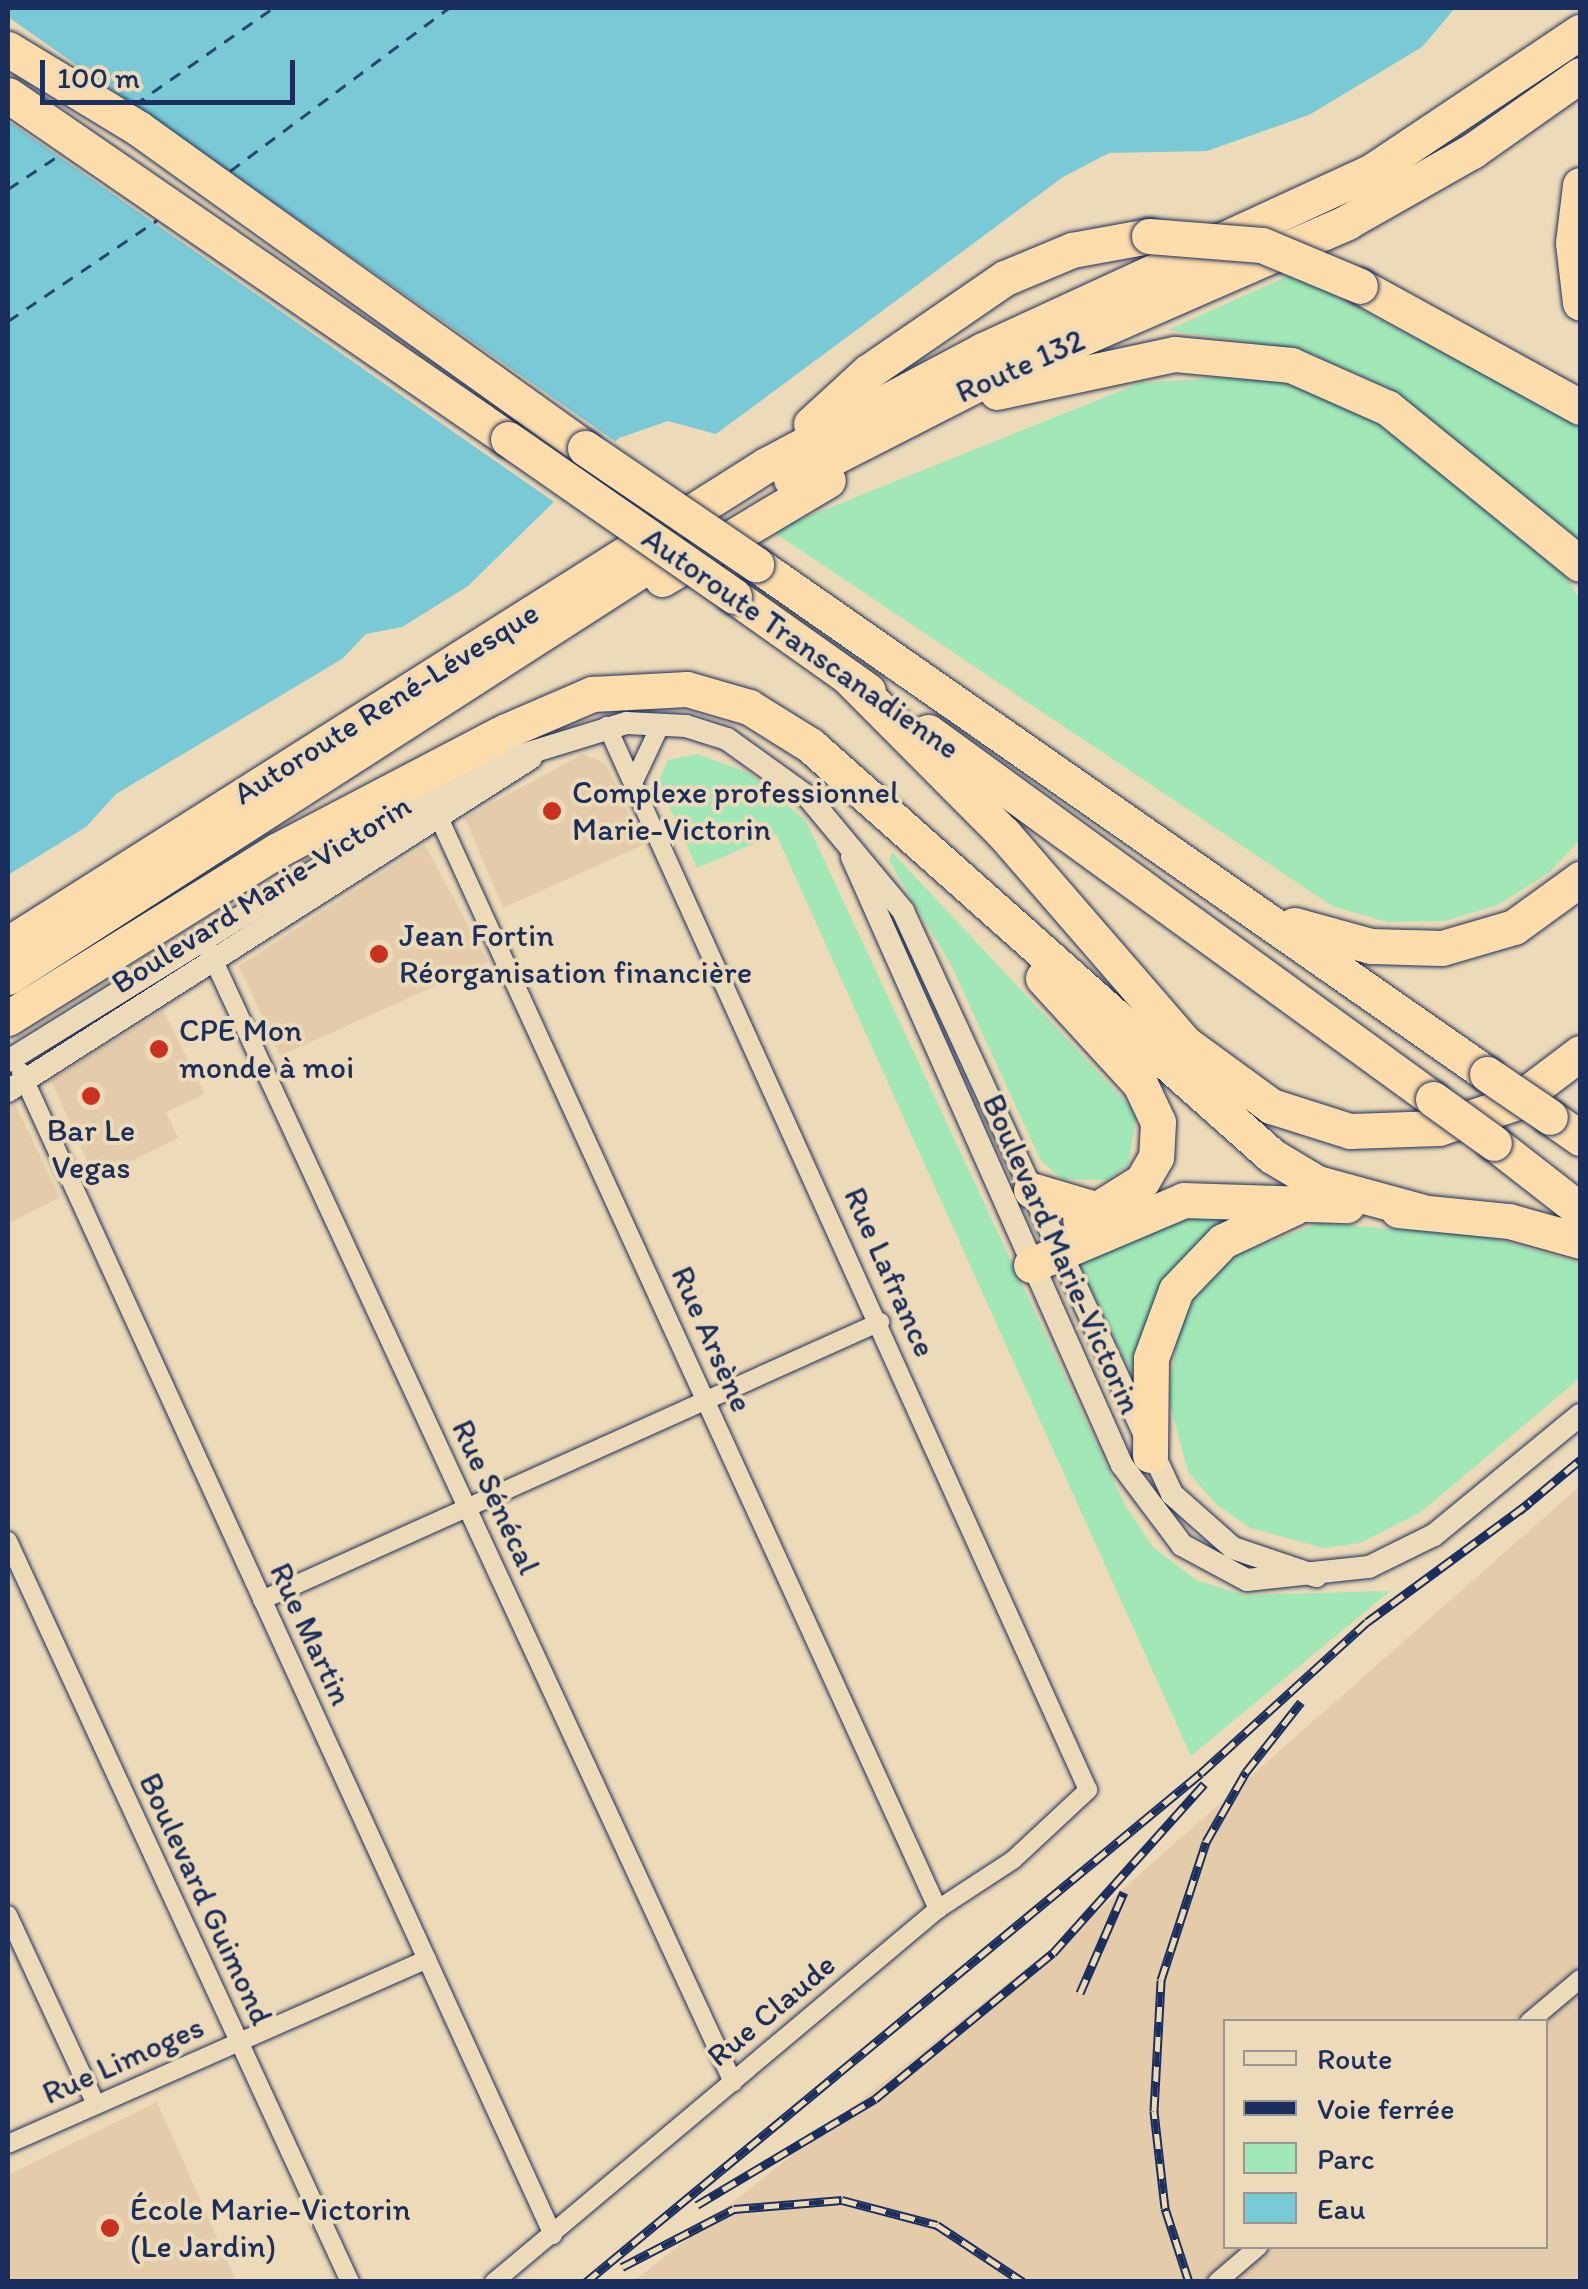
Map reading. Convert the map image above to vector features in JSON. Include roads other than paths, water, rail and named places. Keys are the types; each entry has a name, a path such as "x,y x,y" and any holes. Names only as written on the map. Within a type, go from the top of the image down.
{"highway":[{"name":"Route 132","path":"766,465 982,350 1372,171 1580,32"},
{"name":"Autoroute Transcanadienne","path":"8,49 138,128 1580,1138"},
{"name":"Route 132","path":"472,680 829,458 1316,236 1438,172 1580,75"},
{"name":"Autoroute Transcanadienne","path":"8,95 734,596 1494,1143 1580,1210"},
{"path":"1580,185 1573,244 1580,304"},
{"path":"766,465 868,372 987,288 1057,255 1149,236 1262,245 1360,286 1580,408"},
{"path":"8,999 712,548 992,394 1316,236"},
{"path":"992,394 1162,356 1242,355 1291,365 1398,416 1580,564"},
{"name":"Autoroute René-Lévesque","path":"8,944 766,465"},
{"path":"849,678 1004,834 1186,1042 1271,1106 1350,1131 1439,1128 1514,1103 1580,1053"},
{"name":"Autoroute René-Lévesque","path":"8,976 472,680"},
{"path":"8,1018 411,777 571,701 613,690 687,689 770,718 1272,1156 1317,1182 1420,1212"},
{"path":"1263,916 1371,946 1425,950 1514,927 1580,879"},
{"path":"969,889 1154,1108 1159,1142 1152,1166 1136,1186 1040,1249"},
{"path":"1031,1190 1096,1209"},
{"path":"1040,1249 1184,1200 1310,1202 1420,1212 1526,1224 1580,1242"},
{"path":"1150,1455 1150,1358 1176,1290 1223,1241 1310,1202"}],"street":[{"name":"Boulevard Marie-Victorin","path":"10,1059 482,766 607,726 661,724 751,751 809,798 912,927 1031,1190 1040,1249 1126,1473 1160,1524 1194,1554 1247,1580 1316,1576 1369,1567 1423,1543 1580,1415"},
{"path":"635,779 661,724"},
{"name":"Rue Lafrance","path":"607,726 635,779 1088,1790"},
{"name":"Boulevard Marie-Victorin","path":"17,1086 441,819 546,747"},
{"name":"Rue Arsène","path":"428,796 938,1909"},
{"name":"Boulevard Marie-Victorin","path":"847,844 1040,1249 1181,1506 1212,1535 1316,1576"},
{"name":"Rue Sénécal","path":"202,938 216,960 733,2082"},
{"name":"Rue Martin","path":"10,1059 17,1086 262,1600 553,2236"},
{"path":"262,1600 705,1396 880,1322"},
{"name":"Boulevard Guimond","path":"8,1541 350,2282"},
{"name":"Rue Claude","path":"494,2282 938,1909 1013,1860 1088,1790"},
{"path":"8,1915 96,2105"},
{"name":"Rue Limoges","path":"8,2144 426,1959"},
{"path":"1533,2019 1580,1979"},
{"path":"1218,2282 1256,2249"}],"water":[{"path":"8,8 1455,8 1422,47 1309,115 1207,151 1109,153 1063,177 716,434 668,421 619,438 468,586 402,627 366,634 342,659 116,794 86,827 8,875"}],"railway":[{"path":"1519,1511 1580,1460"},
{"path":"586,2282 1201,1773 1367,1622 1529,1503"},
{"path":"1189,2282 1165,2208 1154,2111 1161,1980 1206,1842 1246,1772 1301,1702"},
{"path":"697,2205 875,2099 1053,1953 1204,1784"},
{"path":"1080,1993 1124,1892"},
{"path":"622,2267 734,2209 842,2200 937,2225 1023,2282"}],"place":[{"name":"Complexe professionnel Marie-Victorin","path":"552,811"},
{"name":"Jean Fortin Réorganisation financière","path":"379,954"},
{"name":"CPE Mon monde à moi","path":"159,1049"},
{"name":"Bar Le Vegas","path":"91,1096"},
{"name":"École Marie-Victorin (Le Jardin)","path":"110,2228"}]}
